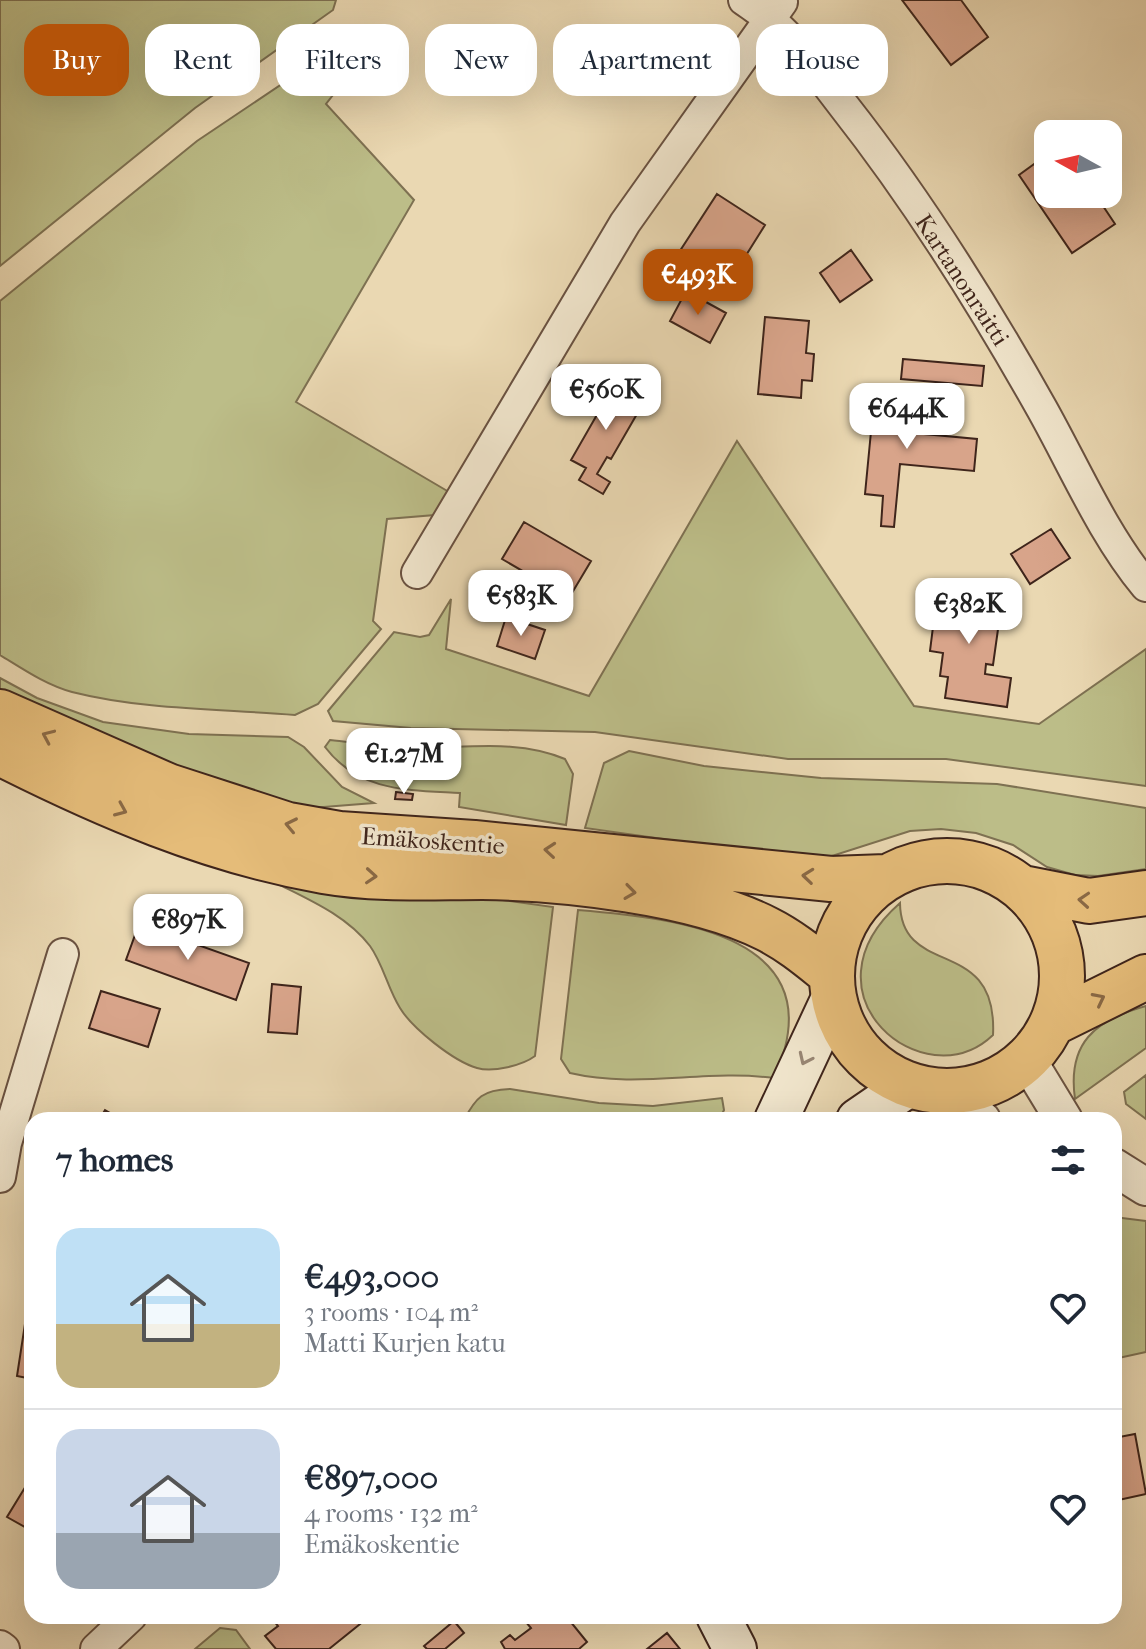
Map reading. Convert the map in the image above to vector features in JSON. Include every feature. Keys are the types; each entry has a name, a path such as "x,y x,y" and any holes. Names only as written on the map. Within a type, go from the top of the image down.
{"main road":[{"name":"Emäkoskentie","path":"0,712 168,786 288,825 339,834 474,843 831,879 886,877"},
{"name":"Emäkoskentie","path":"0,753 146,821 232,850 370,877 499,878 641,893 712,909 765,927 793,943 832,986"},
{"path":"779,1112 832,986 835,946 846,919 864,895 886,877 913,865 956,861 999,872 1023,888 1047,916 1060,951 1063,987 1053,1023 1027,1059 988,1084 926,1088 875,1112"},
{"path":"1023,888 1089,901 1146,893"},
{"path":"1053,1023 1146,977"},
{"path":"832,986 855,1045 879,1069 926,1088"},
{"path":"722,1624 735,1649"}],"street":[{"name":"Kartanonraitti","path":"744,0 777,8 861,127 962,277 1040,405 1126,563 1146,586"},
{"path":"417,573 625,223 777,8"},
{"path":"0,1177 3,1143 63,954"},
{"path":"1027,1059 1059,1112"},
{"path":"926,1088 968,1112"},
{"path":"1122,1173 1146,1190"},
{"path":"1122,1194 1146,1190"},
{"path":"96,1649 123,1624"}],"green space":[{"path":"0,0 336,0 333,10 313,24 276,24 276,50 260,62 260,24 145,24 145,96 212,96 0,266"},
{"path":"276,88 276,96 332,96 326,104 414,200 296,402 449,492 435,515 387,519 373,621 381,629 318,704 295,715 183,708 99,698 53,685 0,655 0,301 197,141"},
{"path":"737,441 914,706 1039,724 1146,649 1146,786 946,759 788,759 595,732 411,728 333,721 328,711 394,632 420,637 429,635 451,599 446,649 589,696"},
{"path":"0,678 37,698 103,722 189,734 288,737 304,747 342,787 374,803 311,808 213,790 0,697"},
{"path":"330,740 406,748 511,747 565,759 573,774 566,825 459,807 460,793 403,789 369,781 338,762 325,747"},
{"path":"629,751 704,766 821,778 997,784 1146,808 1146,869 1098,876 1075,875 1047,867 1013,845 976,833 941,829 910,831 832,856 784,856 585,828 604,763"},
{"path":"278,884 436,900 480,897 553,907 535,1056 491,1070 467,1064 445,1051 406,1016 375,953 361,935 327,910"},
{"path":"900,903 904,927 916,942 966,969 981,983 990,1003 993,1035 965,1052 935,1055 906,1046 882,1028 866,1002 861,971 871,938"},
{"path":"578,910 659,920 700,929 737,943 766,964 785,993 788,1030 774,1078 621,1079 570,1073 561,1059"},
{"path":"1146,1006 1146,1048 1075,1099 1076,1063 1088,1037 1112,1019"},
{"path":"1146,1075 1146,1119 1126,1104 1124,1092"},
{"path":"510,1089 599,1103 653,1106 722,1098 724,1110 469,1112 481,1096"},
{"path":"1122,1218 1146,1221 1146,1352 1122,1357"},
{"path":"220,1628 236,1630 250,1649 195,1649"}],"building":[{"path":"902,0 961,0 988,37 951,65"},
{"path":"1034,164 1034,197 1019,175"},
{"path":"717,194 765,225 723,292 674,260"},
{"path":"1041,208 1104,208 1115,224 1072,253"},
{"path":"851,250 872,280 840,302 820,273"},
{"path":"686,291 726,313 710,343 670,321"},
{"path":"765,317 809,321 806,353 814,354 812,381 802,380 801,398 758,394"},
{"path":"903,359 984,366 982,386 901,379"},
{"path":"610,376 633,390 628,399 641,407 611,459 607,457 597,474 610,482 603,494 579,480 586,468 571,460 602,406 595,401"},
{"path":"875,390 907,393 903,432 977,439 974,471 900,464 894,527 881,526 883,496 865,494"},
{"path":"524,522 591,561 569,598 502,559"},
{"path":"1051,529 1070,558 1030,584 1011,554"},
{"path":"961,583 997,589 994,614 1000,615 993,665 986,664 985,674 1011,678 1007,707 945,698 948,677 940,676 943,653 930,651 937,595 959,598"},
{"path":"506,617 545,630 535,659 497,646"},
{"path":"396,792 413,794 412,800 395,799"},
{"path":"139,924 249,963 236,1000 126,960"},
{"path":"272,984 301,987 297,1034 268,1032"},
{"path":"101,991 160,1009 148,1047 89,1028"},
{"path":"24,1330 24,1377 17,1376"},
{"path":"1135,1434 1146,1494 1122,1499 1122,1436"},
{"path":"24,1489 24,1527 7,1517"},
{"path":"276,1624 360,1624 329,1649 276,1649 265,1636 278,1626"},
{"path":"450,1624 456,1624 464,1633 445,1649 427,1649 424,1646"},
{"path":"528,1624 572,1624 587,1642 579,1649 505,1649 501,1642 510,1635 515,1640 531,1628"},
{"path":"667,1633 680,1649 647,1649"}]}
